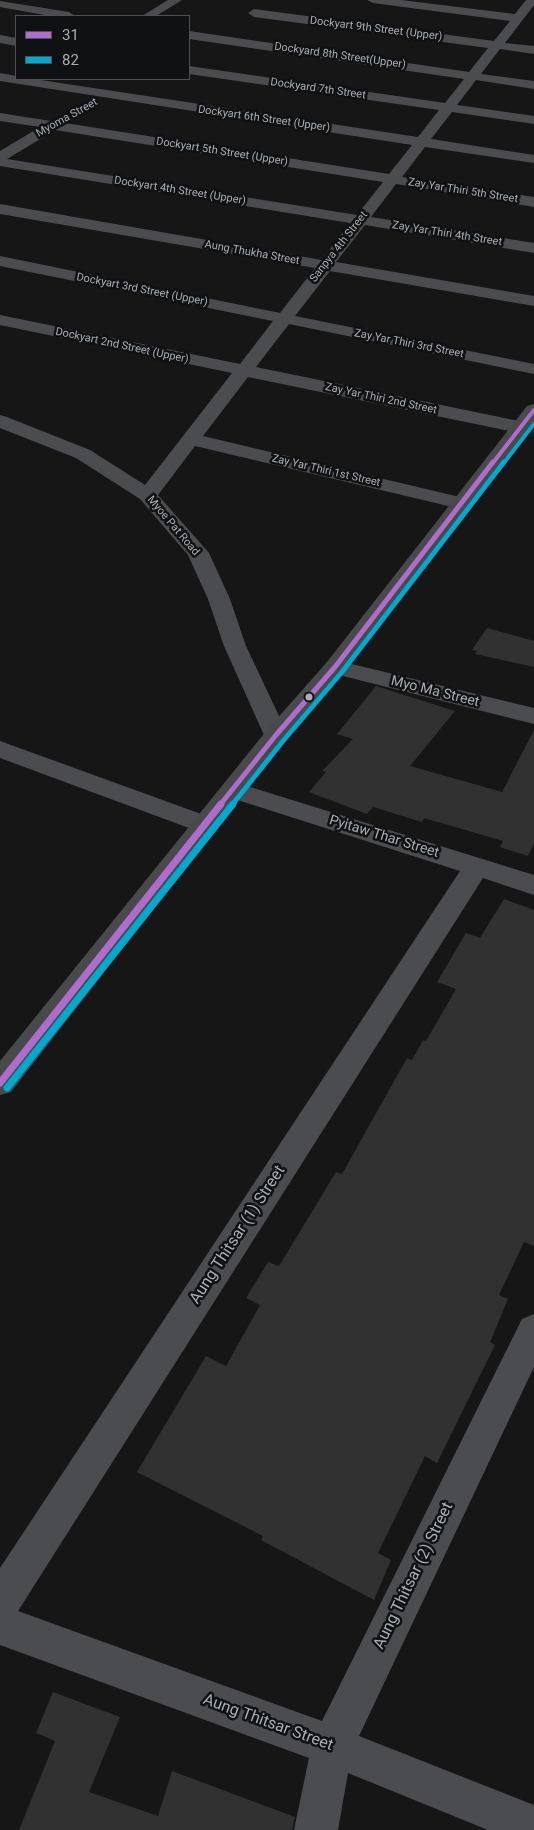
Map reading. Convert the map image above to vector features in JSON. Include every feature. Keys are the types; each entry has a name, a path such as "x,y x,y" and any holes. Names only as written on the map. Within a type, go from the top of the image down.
{"main road":[{"path":"0,1083 276,735 335,667 526,418"}],"street":[{"path":"150,15 176,0"},
{"path":"373,0 525,13"},
{"name":"Sanpya 4th Street","path":"147,494 473,75 525,13 532,0"},
{"path":"0,4 63,15"},
{"name":"Dockyart 9th Street (Upper)","path":"268,4 250,15 534,50"},
{"path":"190,46 223,29"},
{"name":"Dockyard 8th Street(Upper)","path":"190,35 534,85"},
{"path":"0,40 15,42"},
{"name":"Dockyard 7th Street","path":"190,70 534,120"},
{"name":"Dockyart 6th Street (Upper)","path":"0,77 15,79"},
{"path":"9,91 29,80"},
{"name":"Dockyart 6th Street (Upper)","path":"29,80 107,95 534,159"},
{"name":"Myoma Street","path":"92,104 126,83"},
{"name":"Dockyart 5th Street (Upper)","path":"0,117 392,180"},
{"name":"Myoma Street","path":"0,157 68,117"},
{"name":"Dockyart 4th Street (Upper)","path":"0,162 360,220"},
{"name":"Zay Yar Thiri 5th Street","path":"392,180 534,202"},
{"name":"Aung Thukha Street","path":"0,209 534,301"},
{"name":"Zay Yar Thiri 4th Street","path":"360,220 534,248"},
{"name":"Dockyart 3rd Street (Upper)","path":"0,261 284,319"},
{"name":"Zay Yar Thiri 3rd Street","path":"284,319 534,369"},
{"name":"Dockyart 2nd Street (Upper)","path":"0,320 243,371"},
{"name":"Zay Yar Thiri 2nd Street","path":"243,371 526,418"},
{"name":"Myoe Pat Road","path":"0,421 83,454 147,494 198,553 219,599 235,646 276,735"},
{"name":"Zay Yar Thiri 1st Street","path":"191,439 461,502"},
{"name":"Myo Ma Street","path":"335,667 534,716"},
{"path":"0,749 206,825"},
{"name":"Pyitaw Thar Street","path":"234,790 534,885"},
{"name":"Aung Thitsar (1) Street","path":"0,1603 477,866"},
{"name":"Aung Thitsar (2) Street","path":"316,1830 332,1746 534,1330"},
{"name":"Aung Thitsar Street","path":"0,1625 332,1746 534,1827"}],"building":[{"path":"487,628 534,641 534,667 475,654 477,651 472,650"},
{"path":"376,686 455,711 410,766 502,792 534,730 534,843 528,856 500,847 503,841 424,818 422,822 373,807 367,814 309,792 326,772 322,771 353,739 337,734"},
{"path":"504,899 534,910 534,1246 524,1242 499,1295 508,1299 490,1342 495,1345 437,1463 425,1456 378,1553 391,1560 374,1600 261,1540 263,1536 137,1472 206,1356 226,1366 260,1305 246,1298 268,1262 279,1266 336,1172 342,1174 407,1058 412,1060 423,1040 426,1041 456,989 437,982 466,933 480,938"},
{"path":"53,1692 120,1717 89,1792 158,1816 172,1771 295,1817 292,1830 19,1830 55,1741 36,1733"}],"transit line":[{"name":"31","path":"0,1083 276,735 335,667 534,410"},
{"name":"82","path":"7,1088 283,741 342,672 534,424"}]}
